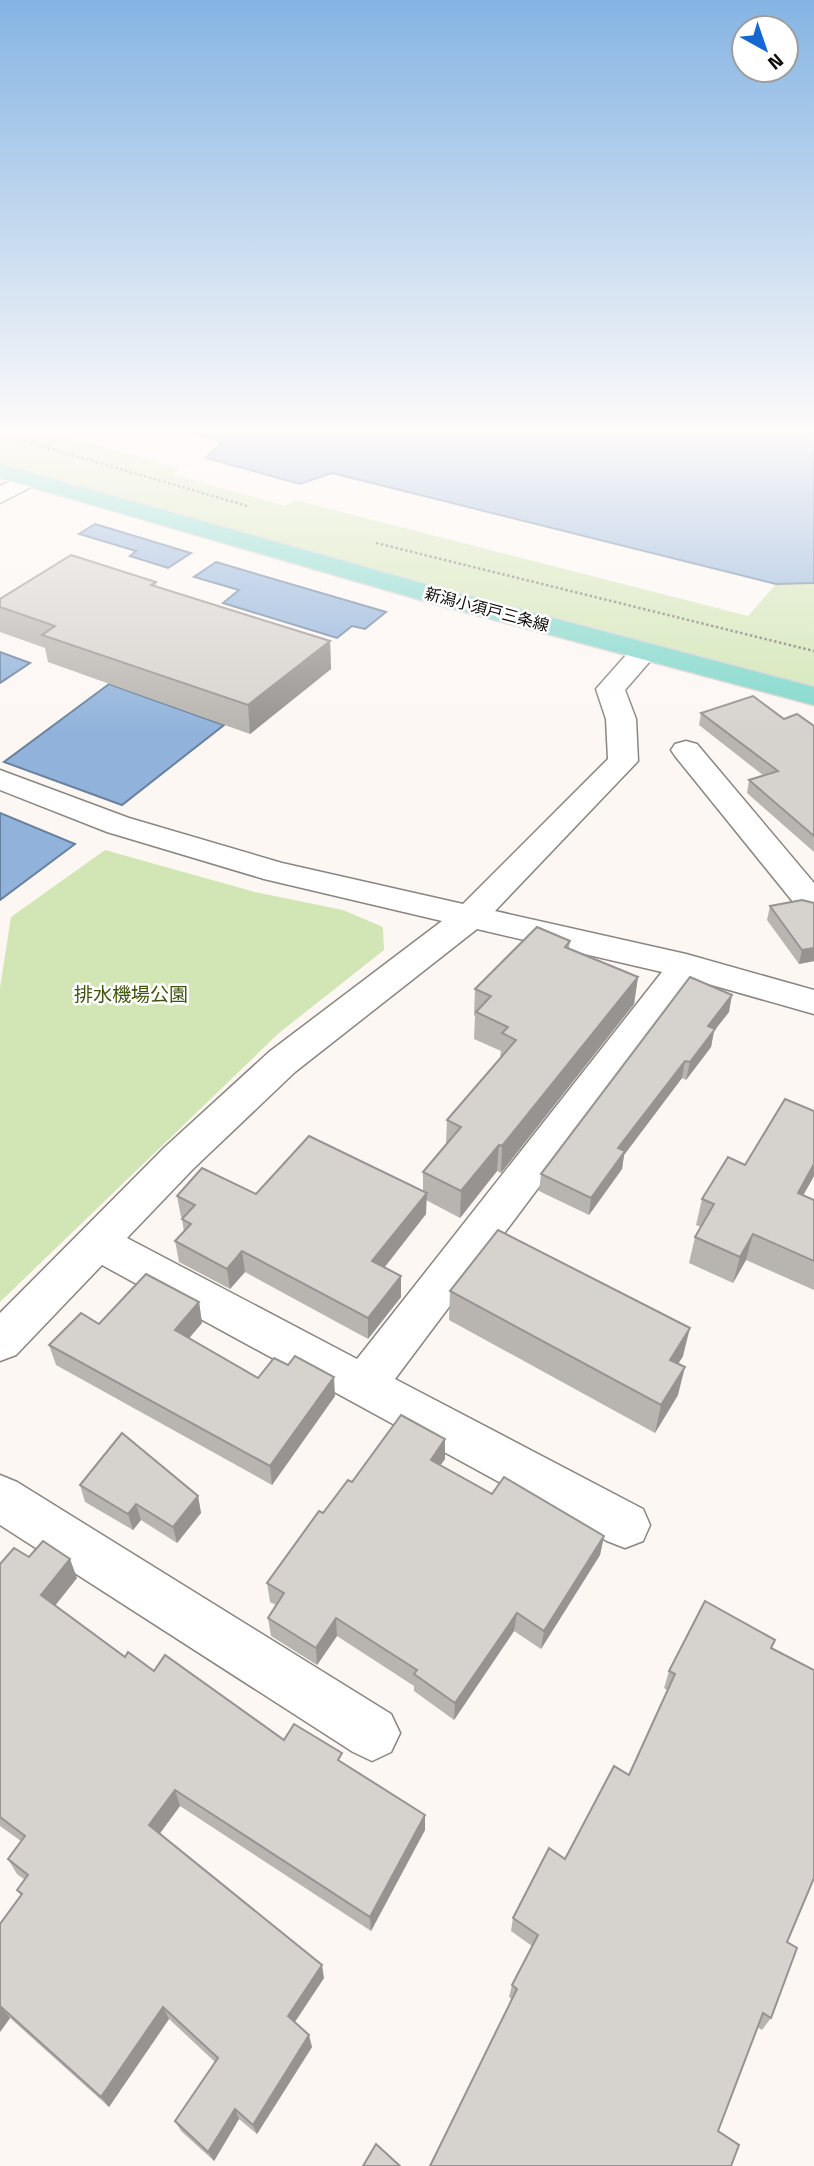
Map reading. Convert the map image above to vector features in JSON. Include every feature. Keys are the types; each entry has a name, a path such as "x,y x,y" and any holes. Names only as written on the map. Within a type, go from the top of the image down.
{"main road":[{"name":"新潟小須戸三条線","path":"203,530 424,593 814,696"}],"street":[{"path":"0,1342 179,1158 282,1062 471,916 623,761 621,719 610,690 644,652"},
{"path":"686,750 814,905"},
{"path":"0,779 118,825 276,872 686,966 814,1002"},
{"path":"782,864 814,852"},
{"path":"364,1385 686,966"},
{"path":"97,1242 625,1525"},
{"path":"0,1498 372,1733"}],"path":[{"path":"366,541 814,651"}],"green space":[{"path":"232,530 412,530 748,616 776,584 814,583 814,688 418,584"},
{"name":"排水機場公園","path":"105,850 255,892 343,910 383,927 384,950 279,1033 0,1302 0,988 11,917"}],"water":[{"path":"85,530 115,530 191,553 168,568 130,556 136,551 79,534"},
{"path":"560,530 814,530 814,583 776,584"},
{"path":"216,562 386,612 365,629 352,626 337,638 223,603 239,590 194,577"},
{"path":"0,652 30,663 0,683"},
{"path":"109,684 224,725 122,805 4,762"},
{"path":"0,813 75,844 0,900"}],"building":[{"path":"71,555 156,582 151,585 330,641 248,705 42,635 55,626 0,607 0,599"},
{"path":"753,696 784,719 797,714 814,726 814,836 749,780 778,771 701,713"},
{"path":"802,900 814,903 814,948 802,950 770,906"},
{"path":"537,927 570,941 565,947 638,977 502,1146 499,1145 461,1191 423,1172 461,1127 447,1120 516,1040 502,1033 508,1027 476,1012 491,996 475,989"},
{"path":"690,977 732,995 708,1026 715,1029 690,1062 685,1061 618,1148 625,1151 591,1198 541,1174"},
{"path":"785,1099 814,1111 814,1164 798,1193 814,1200 814,1261 753,1234 740,1257 695,1237 714,1204 702,1199 728,1157 745,1165"},
{"path":"309,1136 427,1193 372,1261 401,1276 368,1318 242,1251 227,1269 175,1241 191,1224 182,1219 195,1205 177,1196 202,1168 256,1194"},
{"path":"498,1230 690,1328 670,1360 685,1367 661,1405 450,1291"},
{"path":"146,1274 199,1302 175,1330 258,1378 274,1358 288,1365 295,1356 334,1377 270,1466 49,1345 81,1313 99,1324"},
{"path":"401,1415 445,1439 431,1460 492,1494 504,1477 604,1536 544,1631 517,1613 455,1703 414,1674 417,1670 336,1618 316,1648 268,1618 284,1593 267,1583 319,1511 323,1513 348,1480 352,1482"},
{"path":"122,1433 198,1496 173,1527 136,1504 128,1514 80,1485"},
{"path":"43,1541 70,1559 41,1595 125,1657 128,1652 154,1671 165,1655 284,1740 294,1724 342,1753 338,1760 425,1815 370,1917 175,1790 149,1825 322,1965 288,2016 309,2035 253,2125 235,2109 208,2152 175,2121 218,2058 163,2007 101,2097 0,2006 0,1924 22,1894 17,1890 28,1875 8,1859 25,1836 0,1817 0,1564 14,1548 29,1557"},
{"path":"705,1601 775,1640 771,1648 814,1670 814,1878 787,1942 797,1948 771,2018 763,2013 718,2131 739,2145 731,2166 430,2166 517,1989 512,1985 538,1935 513,1918 549,1848 565,1859 614,1766 629,1775 675,1674 669,1671"},
{"path":"376,2144 400,2166 363,2166"}]}
